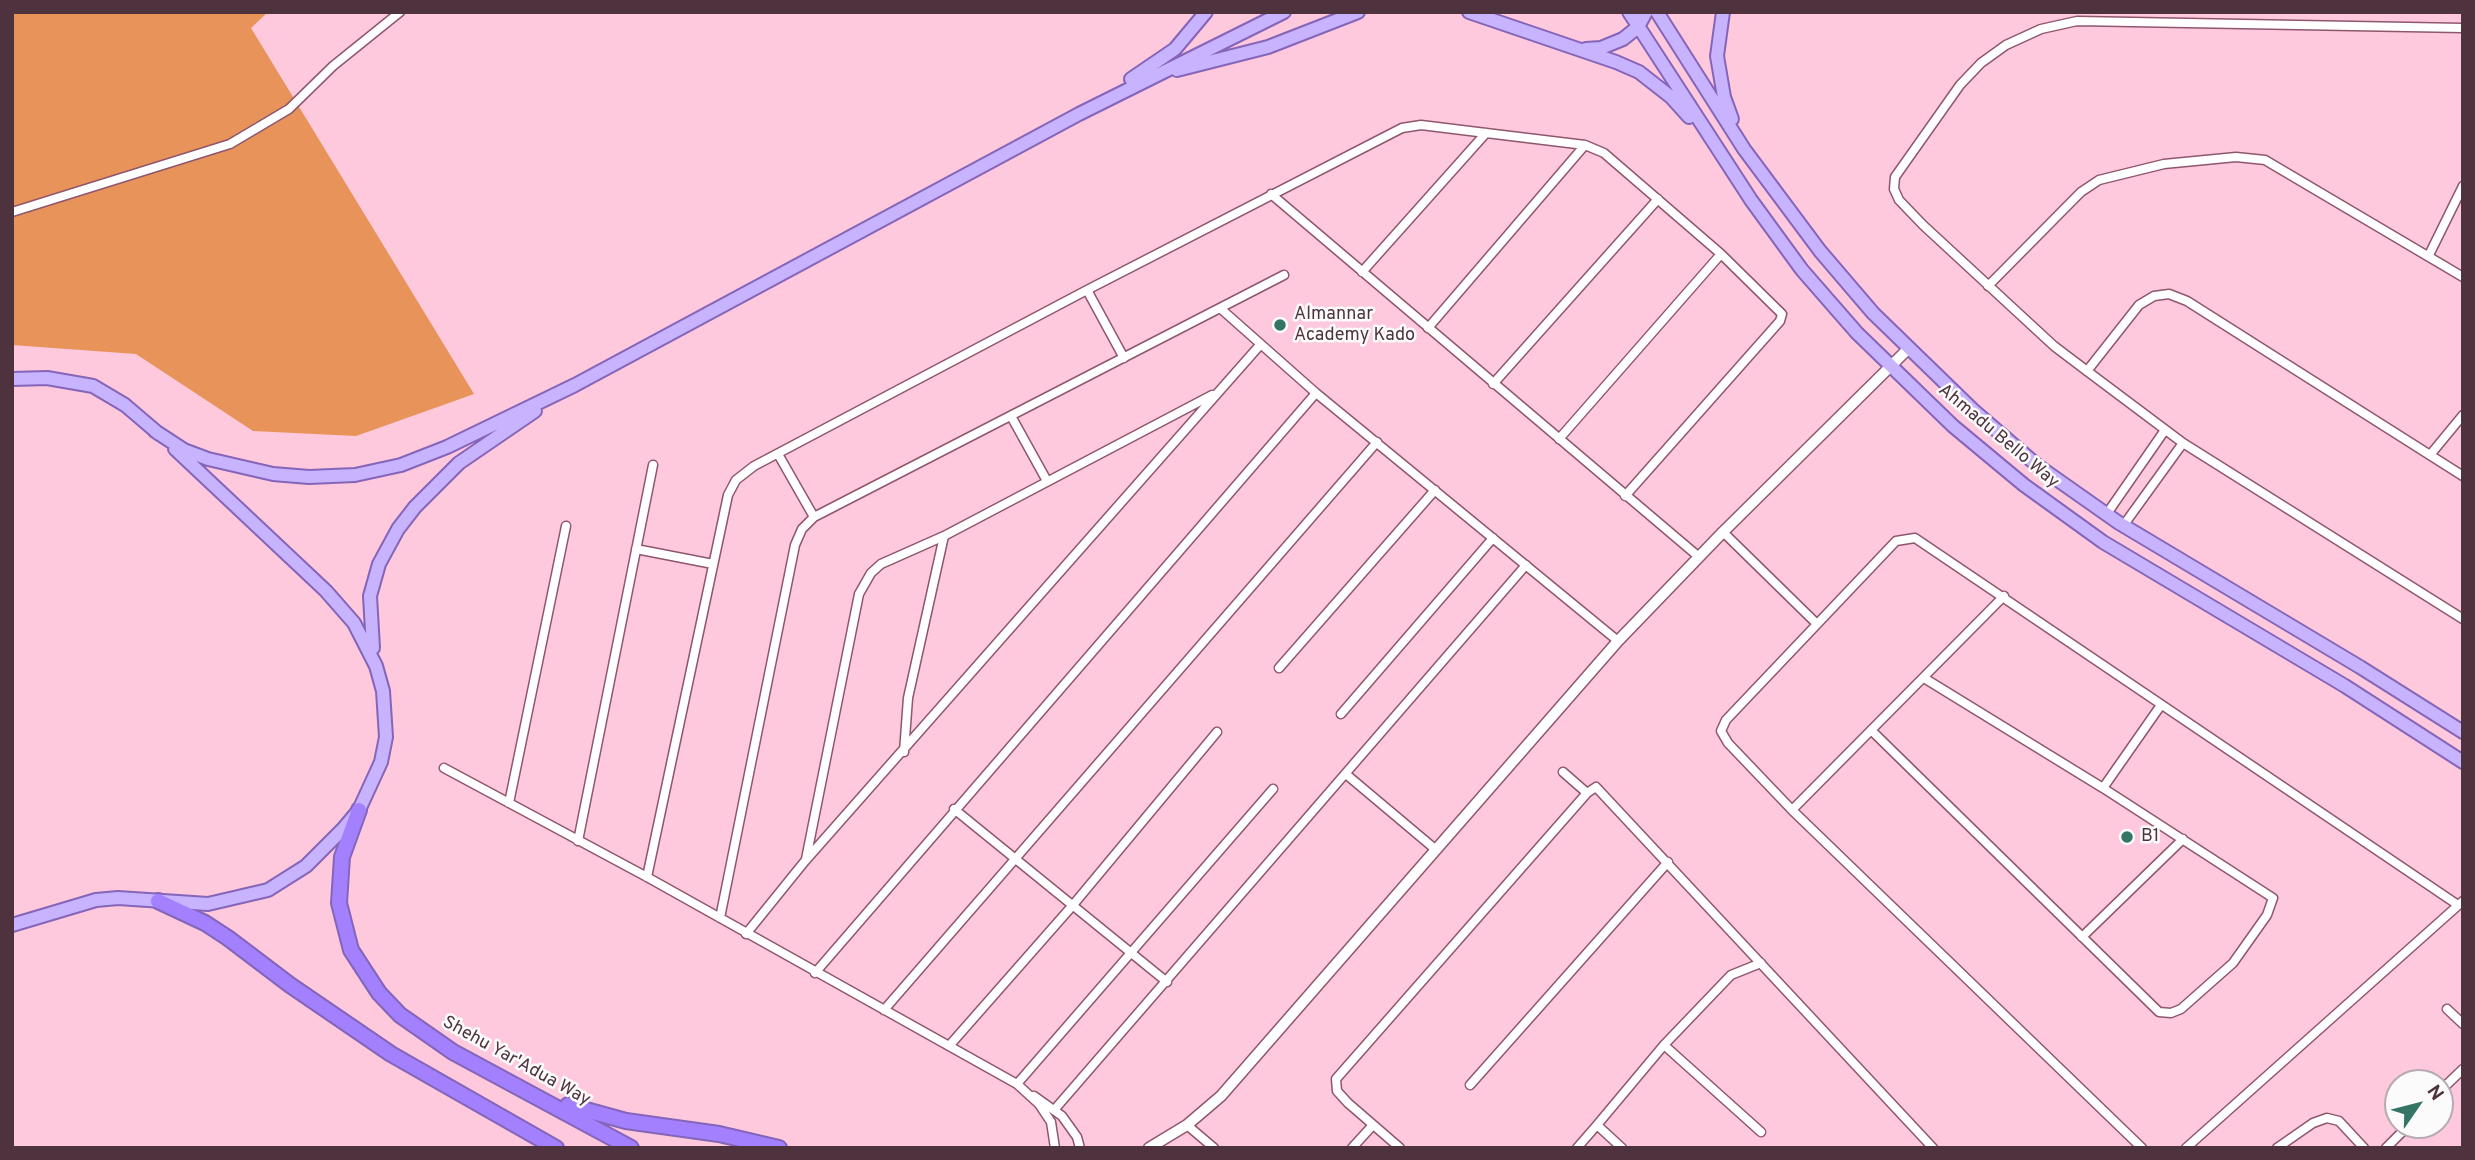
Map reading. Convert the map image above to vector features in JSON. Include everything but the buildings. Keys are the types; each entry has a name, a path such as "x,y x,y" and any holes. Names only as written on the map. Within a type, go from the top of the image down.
{"highway":[{"name":"Shehu Yar'Adua Way","path":"359,810 342,857 339,903 351,950 379,993 424,1033 631,1148"},
{"path":"158,901 220,933 391,1054 551,1146"},
{"path":"537,1095 626,1121 719,1134 779,1148"}],"main road":[{"path":"1079,114 1175,48 1206,12"},
{"path":"155,431 184,450 239,468 309,478 355,475 401,465 447,447 575,385 1079,114 1284,12"},
{"path":"1153,76 1268,47 1358,12"},
{"path":"1469,12 1616,62 1656,84 1686,113 1720,153"},
{"name":"Ahmadu Bello Way","path":"1629,12 1651,16 1744,149 1820,251 1908,349 2038,466 2123,526 2360,667 2463,732"},
{"path":"1723,12 1717,56 1720,77 1724,97 1744,149"},
{"path":"1579,49 1614,44 1651,16"},
{"name":"Ahmadu Bello Way","path":"1651,16 1720,153 1802,270 1891,368 1953,426 2024,485 2103,542 2345,686 2463,762"},
{"path":"13,379 47,378 93,386 125,405 327,591 354,623 376,666"},
{"path":"12,925 96,900 118,898 208,904 268,890 306,866 359,810 381,762 386,737 386,713 369,616 370,597 379,564 398,529 415,507 458,463 575,385"}],"street":[{"path":"12,212 230,144 289,109 333,66 400,12"},
{"path":"2463,28 2077,21 2042,29 2006,45 1981,63 1960,85 1895,177 1894,189 1899,200 1923,225 1988,286 2087,371 2165,430 2463,619"},
{"path":"647,877 727,495 736,480 778,454 1087,290 1402,128 1421,125 1585,145 1604,153 1778,307 1782,314 1780,321 1625,496"},
{"path":"1362,272 1486,133"},
{"path":"1427,328 1585,145"},
{"path":"1988,286 2081,192 2099,180 2201,158 2265,160 2463,277"},
{"path":"2429,255 2463,186"},
{"path":"1271,194 1699,557"},
{"path":"1493,384 1658,199"},
{"path":"1559,439 1721,254"},
{"path":"719,918 795,545 802,529 814,517 1284,275"},
{"path":"1087,290 1124,358"},
{"path":"2087,371 2139,305 2154,296 2169,294 2187,301 2463,476"},
{"path":"1220,308 1317,393 1618,641"},
{"path":"746,934 805,861 904,752 1260,345"},
{"path":"1149,1148 1187,1125 1221,1096 1618,641 1723,532 1908,349"},
{"path":"805,861 863,583 881,564 944,536 1217,392"},
{"path":"814,973 1317,393"},
{"path":"2430,455 2463,415"},
{"path":"1012,416 1047,481"},
{"path":"2106,514 2165,430"},
{"path":"884,1010 1377,442"},
{"path":"2123,526 2183,443"},
{"path":"778,454 814,517"},
{"path":"578,841 653,465"},
{"path":"1279,668 1434,490"},
{"path":"509,803 566,526"},
{"path":"1723,532 1816,623"},
{"path":"904,752 908,698 944,536"},
{"path":"1341,714 1493,538"},
{"path":"2142,1148 1792,810 1728,743 1721,731 1726,720 1896,541 1915,538 2460,903 2186,1148"},
{"path":"636,550 713,564"},
{"path":"1055,1109 1347,775 1526,565"},
{"path":"1792,810 2004,596"},
{"path":"1872,731 2159,1012 2171,1013 2181,1009 2233,963 2267,915 2273,898 2103,788 1924,678"},
{"path":"2103,788 2161,705"},
{"path":"949,1046 1073,905 1217,732"},
{"path":"444,768 647,877 814,973 1017,1084 1055,1109 1073,1131 1080,1148"},
{"path":"1563,772 1587,793"},
{"path":"1347,775 1435,849"},
{"path":"1400,1148 1337,1091 1336,1079 1587,793 1596,787 1933,1148"},
{"path":"1017,1084 1273,789"},
{"path":"954,809 1167,982"},
{"path":"2082,937 2183,839"},
{"path":"1470,1085 1668,862"},
{"path":"1577,1148 1664,1045 1731,975 1761,963"},
{"path":"2447,1009 2463,1024"},
{"path":"1664,1045 1761,1132"},
{"path":"1028,1093 1051,1122 1055,1148"},
{"path":"2277,1148 2313,1123 2326,1118 2339,1121 2364,1148"},
{"path":"1187,1125 1214,1148"},
{"path":"1352,1148 1373,1125"},
{"path":"1597,1125 1622,1148"}],"shaded area":[{"path":"12,12 268,12 251,28 474,394 356,436 253,431 136,354 12,345"}],"place":[{"name":"Almannar Academy Kado","path":"1280,325"},
{"name":"B1","path":"2127,837"}]}
